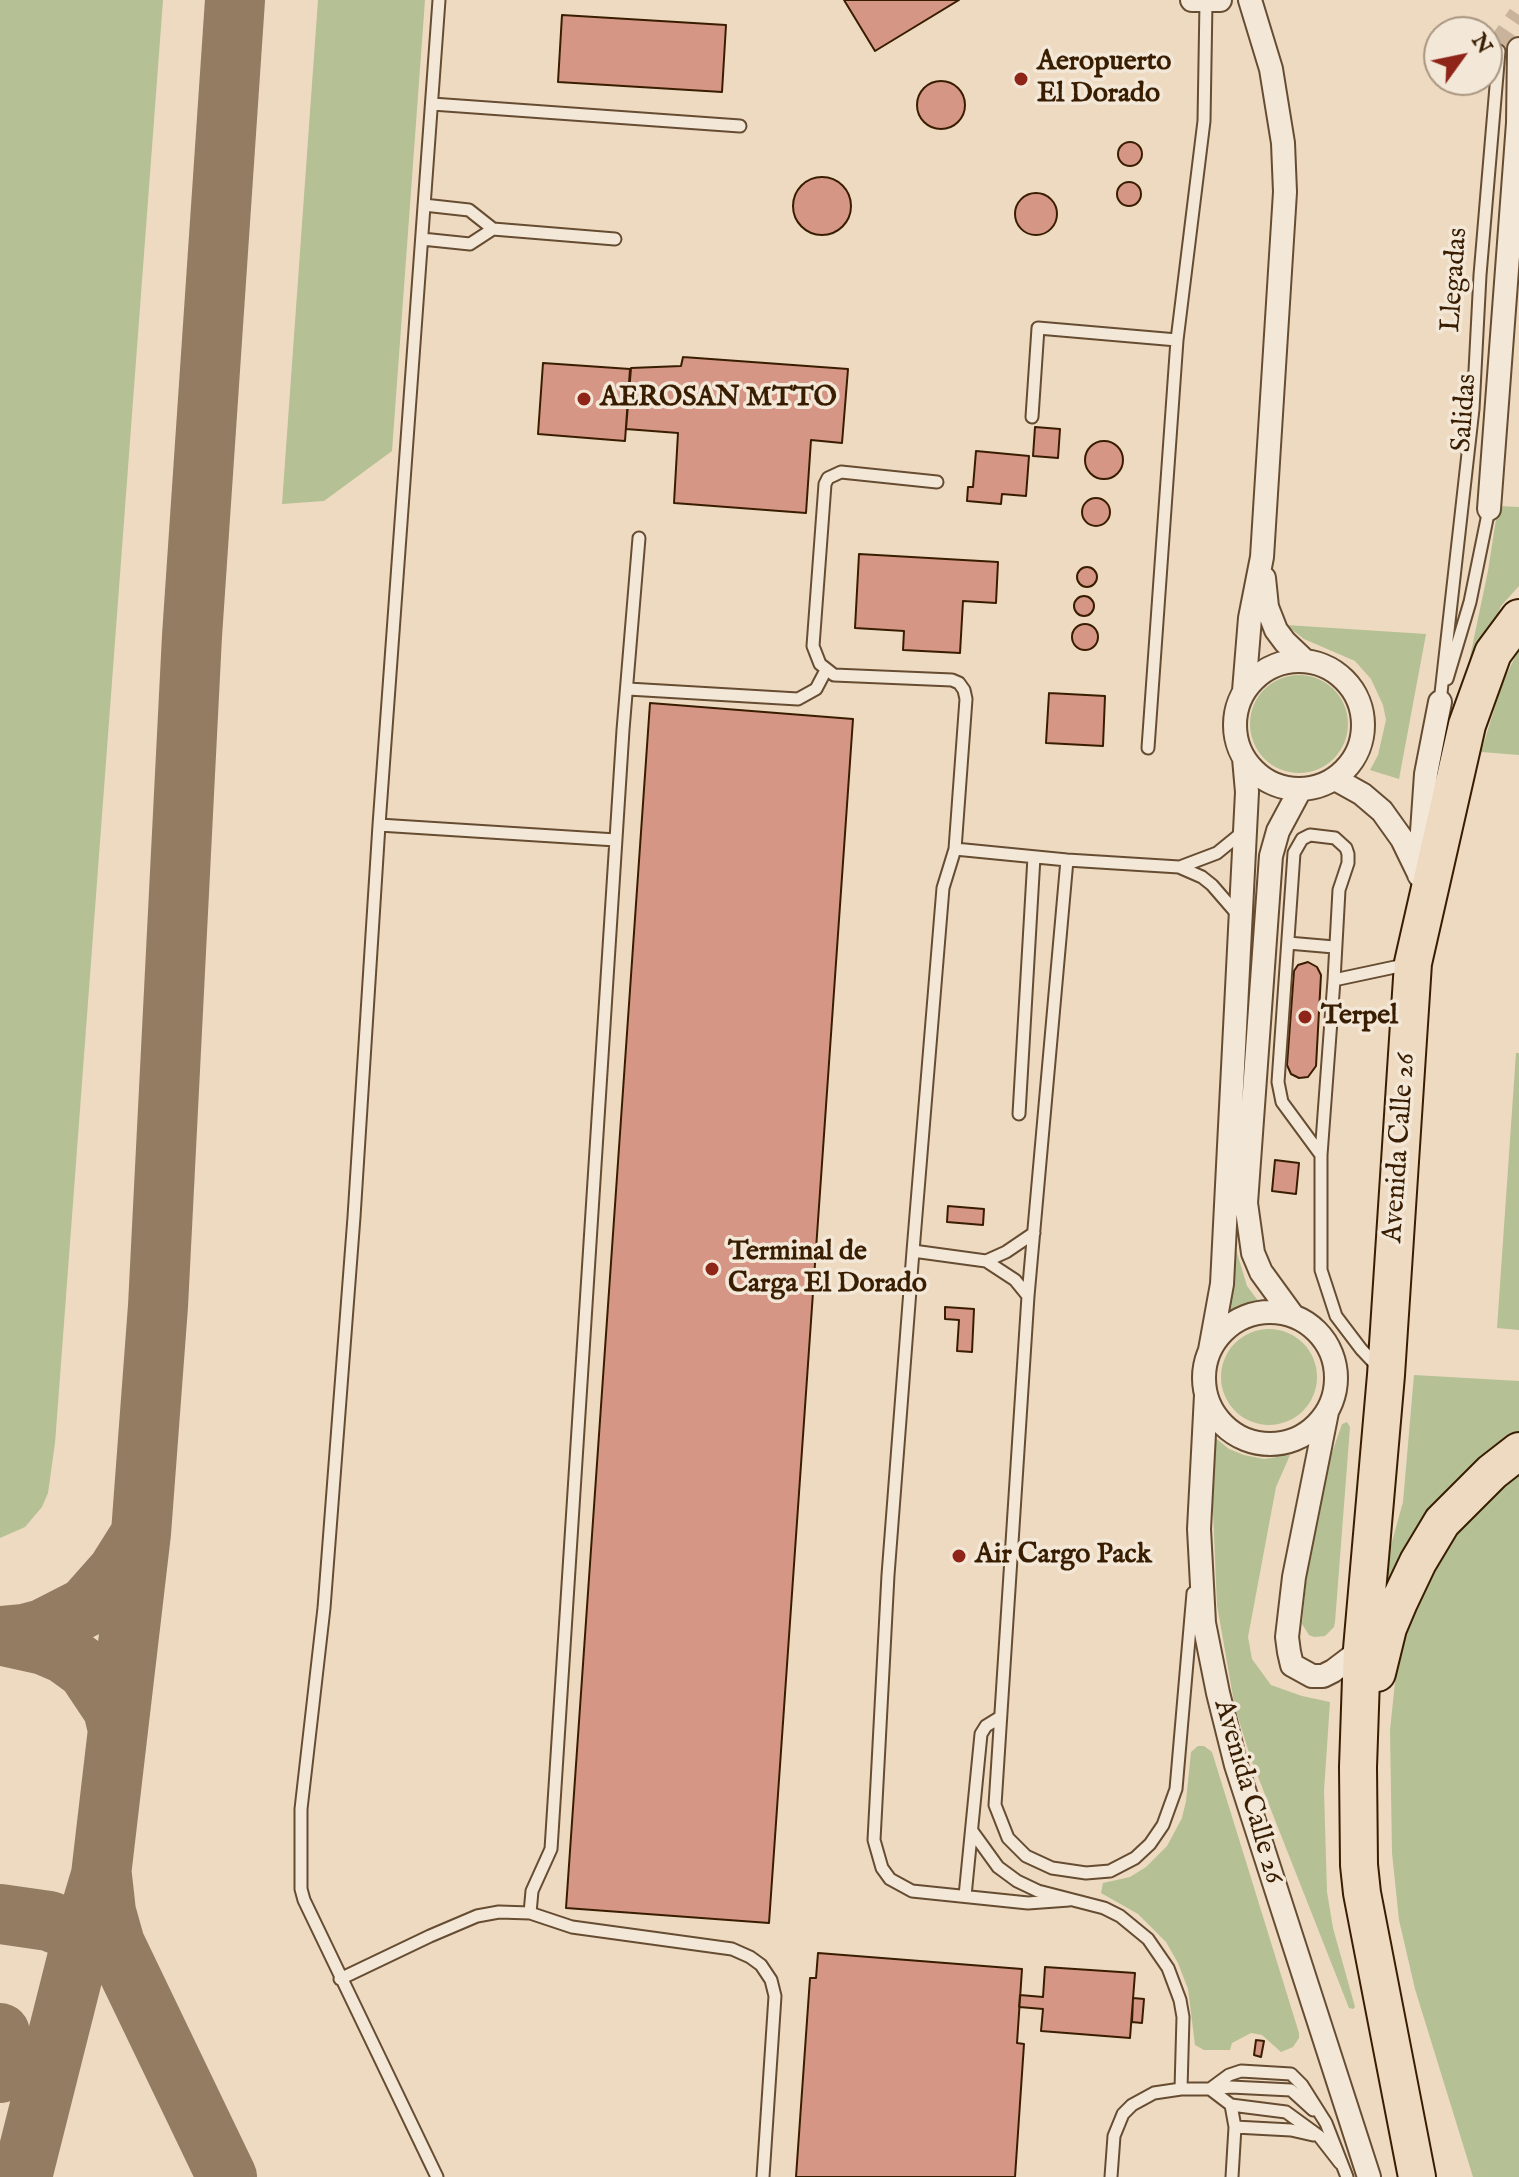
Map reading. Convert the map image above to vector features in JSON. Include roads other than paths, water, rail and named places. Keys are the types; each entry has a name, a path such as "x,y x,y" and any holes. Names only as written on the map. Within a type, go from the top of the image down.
{"main road":[{"name":"Avenida Calle 26","path":"1417,2177 1359,1865 1362,1649 1386,1375 1413,963 1467,725 1493,653 1519,618"},
{"path":"1358,1767 1388,1628 1418,1562 1442,1522 1492,1472 1519,1451"},
{"name":"Avenida Calle 26","path":"1376,1964 1437,2177"}],"street":[{"path":"1244,691 1250,618 1262,557 1285,192 1283,143 1271,69 1250,0"},
{"name":"Salidas","path":"1489,509 1519,121 1509,50"},
{"path":"1262,557 1269,614 1285,642 1304,660"},
{"path":"1304,660 1323,665 1340,675 1354,690 1362,709 1364,729 1359,749 1349,766 1335,779 1318,787 1300,790 1278,786 1259,775 1244,758 1234,725 1244,691 1255,677 1286,661 1304,660"},
{"path":"1413,963 1426,774 1440,702"},
{"path":"1244,758 1247,792 1222,1284 1204,1372 1206,1395 1215,1415 1231,1431 1251,1441 1273,1444 1295,1440 1314,1428 1328,1410"},
{"path":"1335,779 1362,794 1382,811 1402,839 1419,875"},
{"path":"1293,1316 1257,1262 1248,1228 1246,1203 1271,856 1278,831 1300,790"},
{"path":"1210,1350 1220,1334 1236,1321 1254,1314 1274,1312 1293,1316 1313,1327 1327,1345 1335,1366 1335,1389 1294,1577 1287,1637 1292,1665 1312,1676 1323,1676 1333,1671 1362,1649"},
{"name":"Avenida Calle 26","path":"1206,1395 1199,1529 1204,1623 1236,1765 1369,2177"}],"lane":[{"path":"437,2177 304,1900 301,1889 301,1809 324,1608 354,1217 439,0"},
{"path":"1148,748 1177,340 1204,121 1206,1"},
{"name":"Llegadas","path":"1440,702 1473,409 1480,275 1509,50"},
{"path":"432,104 740,126"},
{"path":"424,205 469,210 493,229 615,239"},
{"path":"422,239 470,244 493,229"},
{"path":"1032,417 1038,328 1177,340"},
{"path":"937,482 841,472 833,474 825,484 813,646 820,664 826,670 845,677 952,680 964,690 955,849 943,888 913,1251 888,1575 874,1840 882,1868 899,1886 912,1891 1028,1903 1069,1900"},
{"name":"Salidas","path":"1440,702 1470,602 1489,509"},
{"path":"530,1913 532,1891 551,1849 616,840 639,538"},
{"path":"628,689 798,699 807,697 816,689 826,670"},
{"path":"379,825 616,840"},
{"path":"1174,866 1217,853 1245,831"},
{"path":"1321,1155 1282,1102 1278,1082 1294,853 1302,839 1318,834 1335,838 1348,854 1339,890 1334,947 1321,1155 1321,1270 1336,1316 1386,1375"},
{"path":"955,849 1174,866 1202,877 1240,918"},
{"path":"1019,1114 1034,857"},
{"path":"1067,860 1028,1296 995,1805 1008,1838 1026,1856 1052,1868 1086,1873 1110,1871 1135,1858 1163,1825 1176,1789 1199,1529"},
{"path":"1288,943 1334,947"},
{"path":"1334,980 1413,963"},
{"path":"986,1261 1034,1233"},
{"path":"913,1251 986,1261 1015,1280 1028,1296"},
{"path":"965,1896 981,1734 986,1726 999,1718"},
{"path":"972,1831 988,1855 1008,1875 1038,1891 1104,1908 1120,1916 1148,1939 1168,1968 1180,2000 1183,2017 1181,2089"},
{"path":"340,1979 477,1916 499,1912 530,1913 572,1927 732,1949 761,1965 771,1980 775,1996 763,2177"},
{"path":"1210,2089 1229,2075 1241,2071 1291,2074 1302,2085 1326,2123 1347,2177"},
{"path":"1111,2177 1114,2136 1123,2114 1132,2105 1154,2093 1231,2087 1291,2090 1326,2123"},
{"path":"1210,2089 1231,2105 1286,2112 1319,2136 1340,2163"},
{"path":"1231,2105 1235,2127 1232,2177"},
{"path":"1235,2127 1291,2130 1319,2136"}],"tunnel":[{"path":"1503,40 1519,15"}],"place":[{"name":"Aeropuerto El Dorado","path":"1021,79"},
{"name":"AEROSAN MTTO","path":"584,399"},
{"name":"Terpel","path":"1305,1017"},
{"name":"Terminal de Carga El Dorado","path":"712,1269"},
{"name":"Air Cargo Pack","path":"959,1556"}]}
